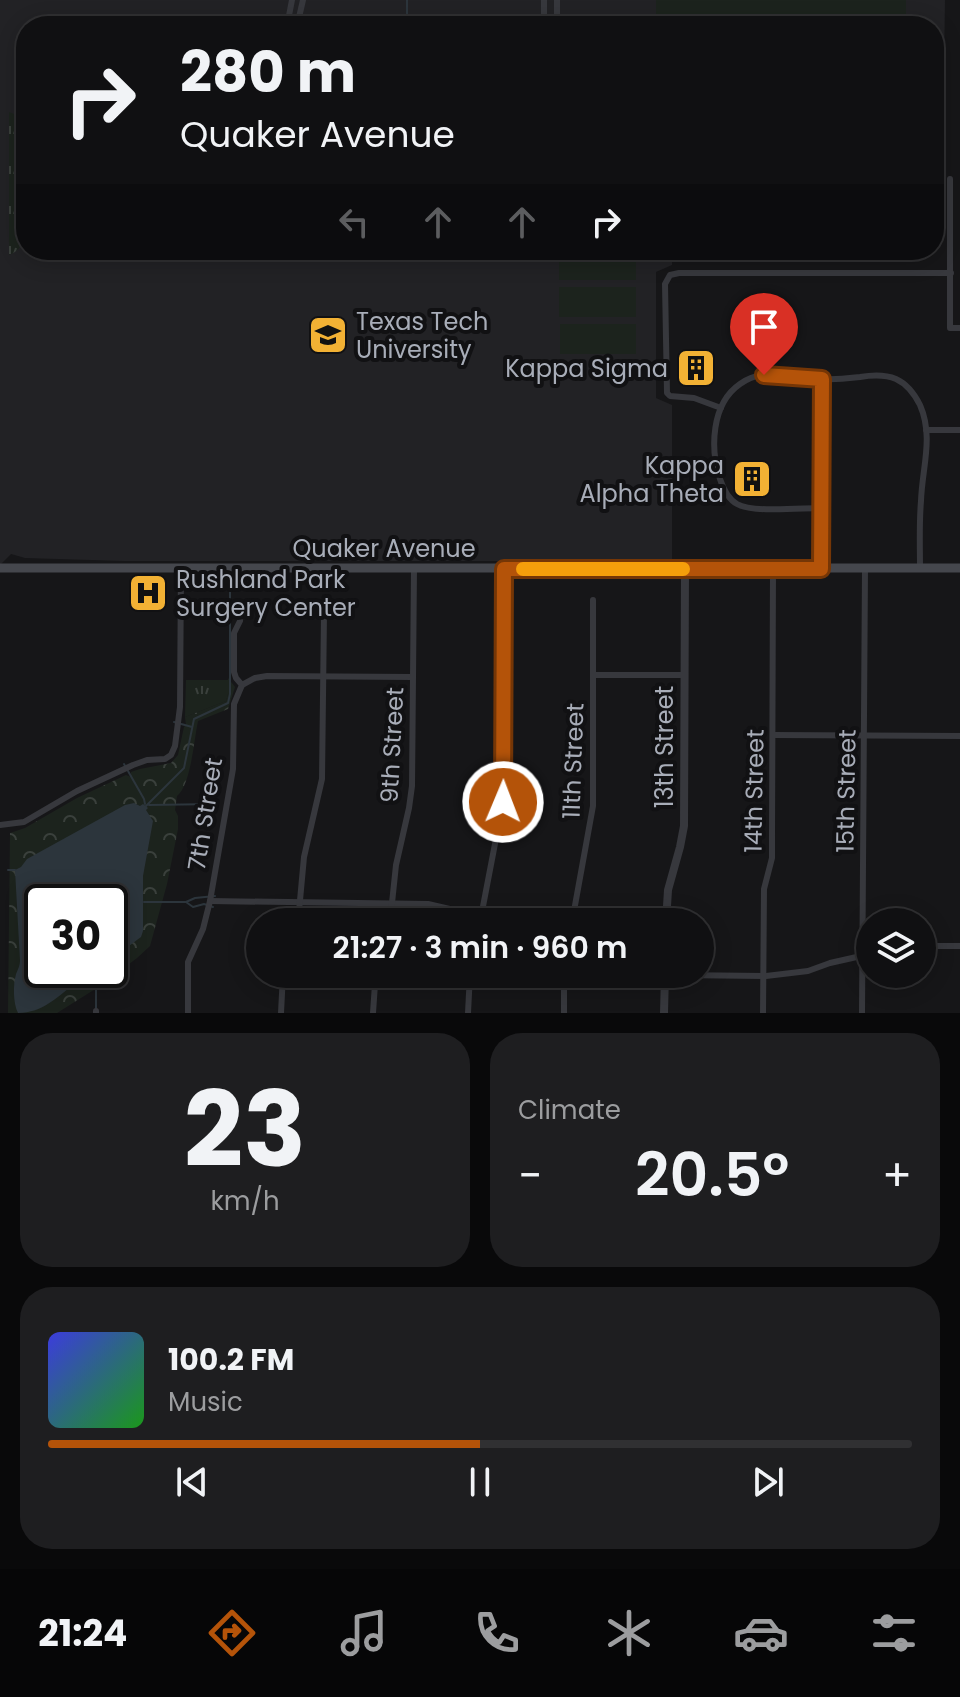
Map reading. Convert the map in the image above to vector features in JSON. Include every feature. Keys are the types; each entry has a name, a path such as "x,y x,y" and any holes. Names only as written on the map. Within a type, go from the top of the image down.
{"main road":[{"name":"Quaker Avenue","path":"0,568 960,568"}],"street":[{"path":"950,179 950,328 960,328"},
{"path":"721,408 694,398 669,396 666,391 665,284 670,275 951,273"},
{"path":"821,508 753,509 731,500 722,484 715,454 721,408 733,389 758,376 822,379 874,375 895,378 915,397 926,430 928,451 921,497 920,568"},
{"path":"821,569 822,379"},
{"path":"926,430 960,430"},
{"path":"0,825 24,822 77,791 133,765 171,755 180,707 181,568"},
{"name":"9th Street","path":"392,908 396,865 412,793 414,569"},
{"path":"480,908 503,802 504,569"},
{"name":"13th Street","path":"667,908 668,890 684,826 685,569"},
{"name":"14th Street","path":"763,1013 764,889 772,858 773,569"},
{"name":"15th Street","path":"865,569 866,908"},
{"name":"11th Street","path":"575,908 593,806 593,600"},
{"path":"300,908 304,857 322,779 324,614"},
{"name":"7th Street","path":"188,1013 188,962 203,929 210,901 233,769 234,704 242,685 234,672 234,633 240,621"},
{"path":"594,675 683,675"},
{"path":"242,685 267,676 413,677"},
{"path":"773,735 960,736"},
{"path":"210,901 393,902 448,908"},
{"path":"936,946 960,946"},
{"path":"714,975 764,976 808,971 856,957"},
{"path":"281,1013 282,988"},
{"path":"373,1013 375,988"},
{"path":"468,1013 469,988"},
{"path":"564,988 564,1013"},
{"path":"664,1013 665,988"},
{"name":"15th Street","path":"862,1013 864,988"}],"shaded area":[{"name":"Texas Tech University","path":"0,0 945,0 944,69 944,16 16,16 16,260 672,260 672,265 656,272 656,398 672,405 672,561 124,561 25,558 11,554 0,565"},
{"path":"143,804 153,821 143,876 141,937 128,947 128,884 24,884 24,988 70,988 43,1007 18,1013 14,994 20,961 15,870 27,859 125,805"}],"green space":[{"path":"656,0 906,0 906,16 656,16"},
{"path":"9,112 16,115 16,252 9,255"},
{"path":"559,260 636,260 636,280 559,280"},
{"path":"559,287 636,287 636,317 559,317"},
{"path":"560,324 636,324 636,354 560,354"},
{"path":"228,678 235,687 228,709 198,721 189,772 177,796 175,810 178,829 150,946 128,965 128,884 24,884 24,988 97,988 57,1013 8,1013 10,833 126,775 131,777 131,772 171,763 178,755 186,725 185,717 226,701"},
{"path":"186,680 228,680 226,701 185,717"}],"waterway":[{"path":"407,0 407,16"},
{"path":"146,806 184,768 194,719 228,703 230,576"},
{"path":"174,722 192,727"},
{"path":"124,764 145,804"},
{"path":"149,805 215,804"},
{"path":"8,870 15,870"},
{"path":"186,902 215,896"},
{"path":"144,902 186,902 193,907 204,904 213,907"},
{"path":"95,988 96,1010"}],"slow traffic":[{"path":"523,569 683,569"}],"place":[{"name":"Texas Tech University","path":"328,335"},
{"name":"Kappa Sigma","path":"696,368"},
{"name":"Kappa Alpha Theta","path":"752,479"},
{"name":"Rushland Park Surgery Center","path":"148,593"}],"route":[{"path":"503,802 504,569 821,569 822,379 764,375"}]}
